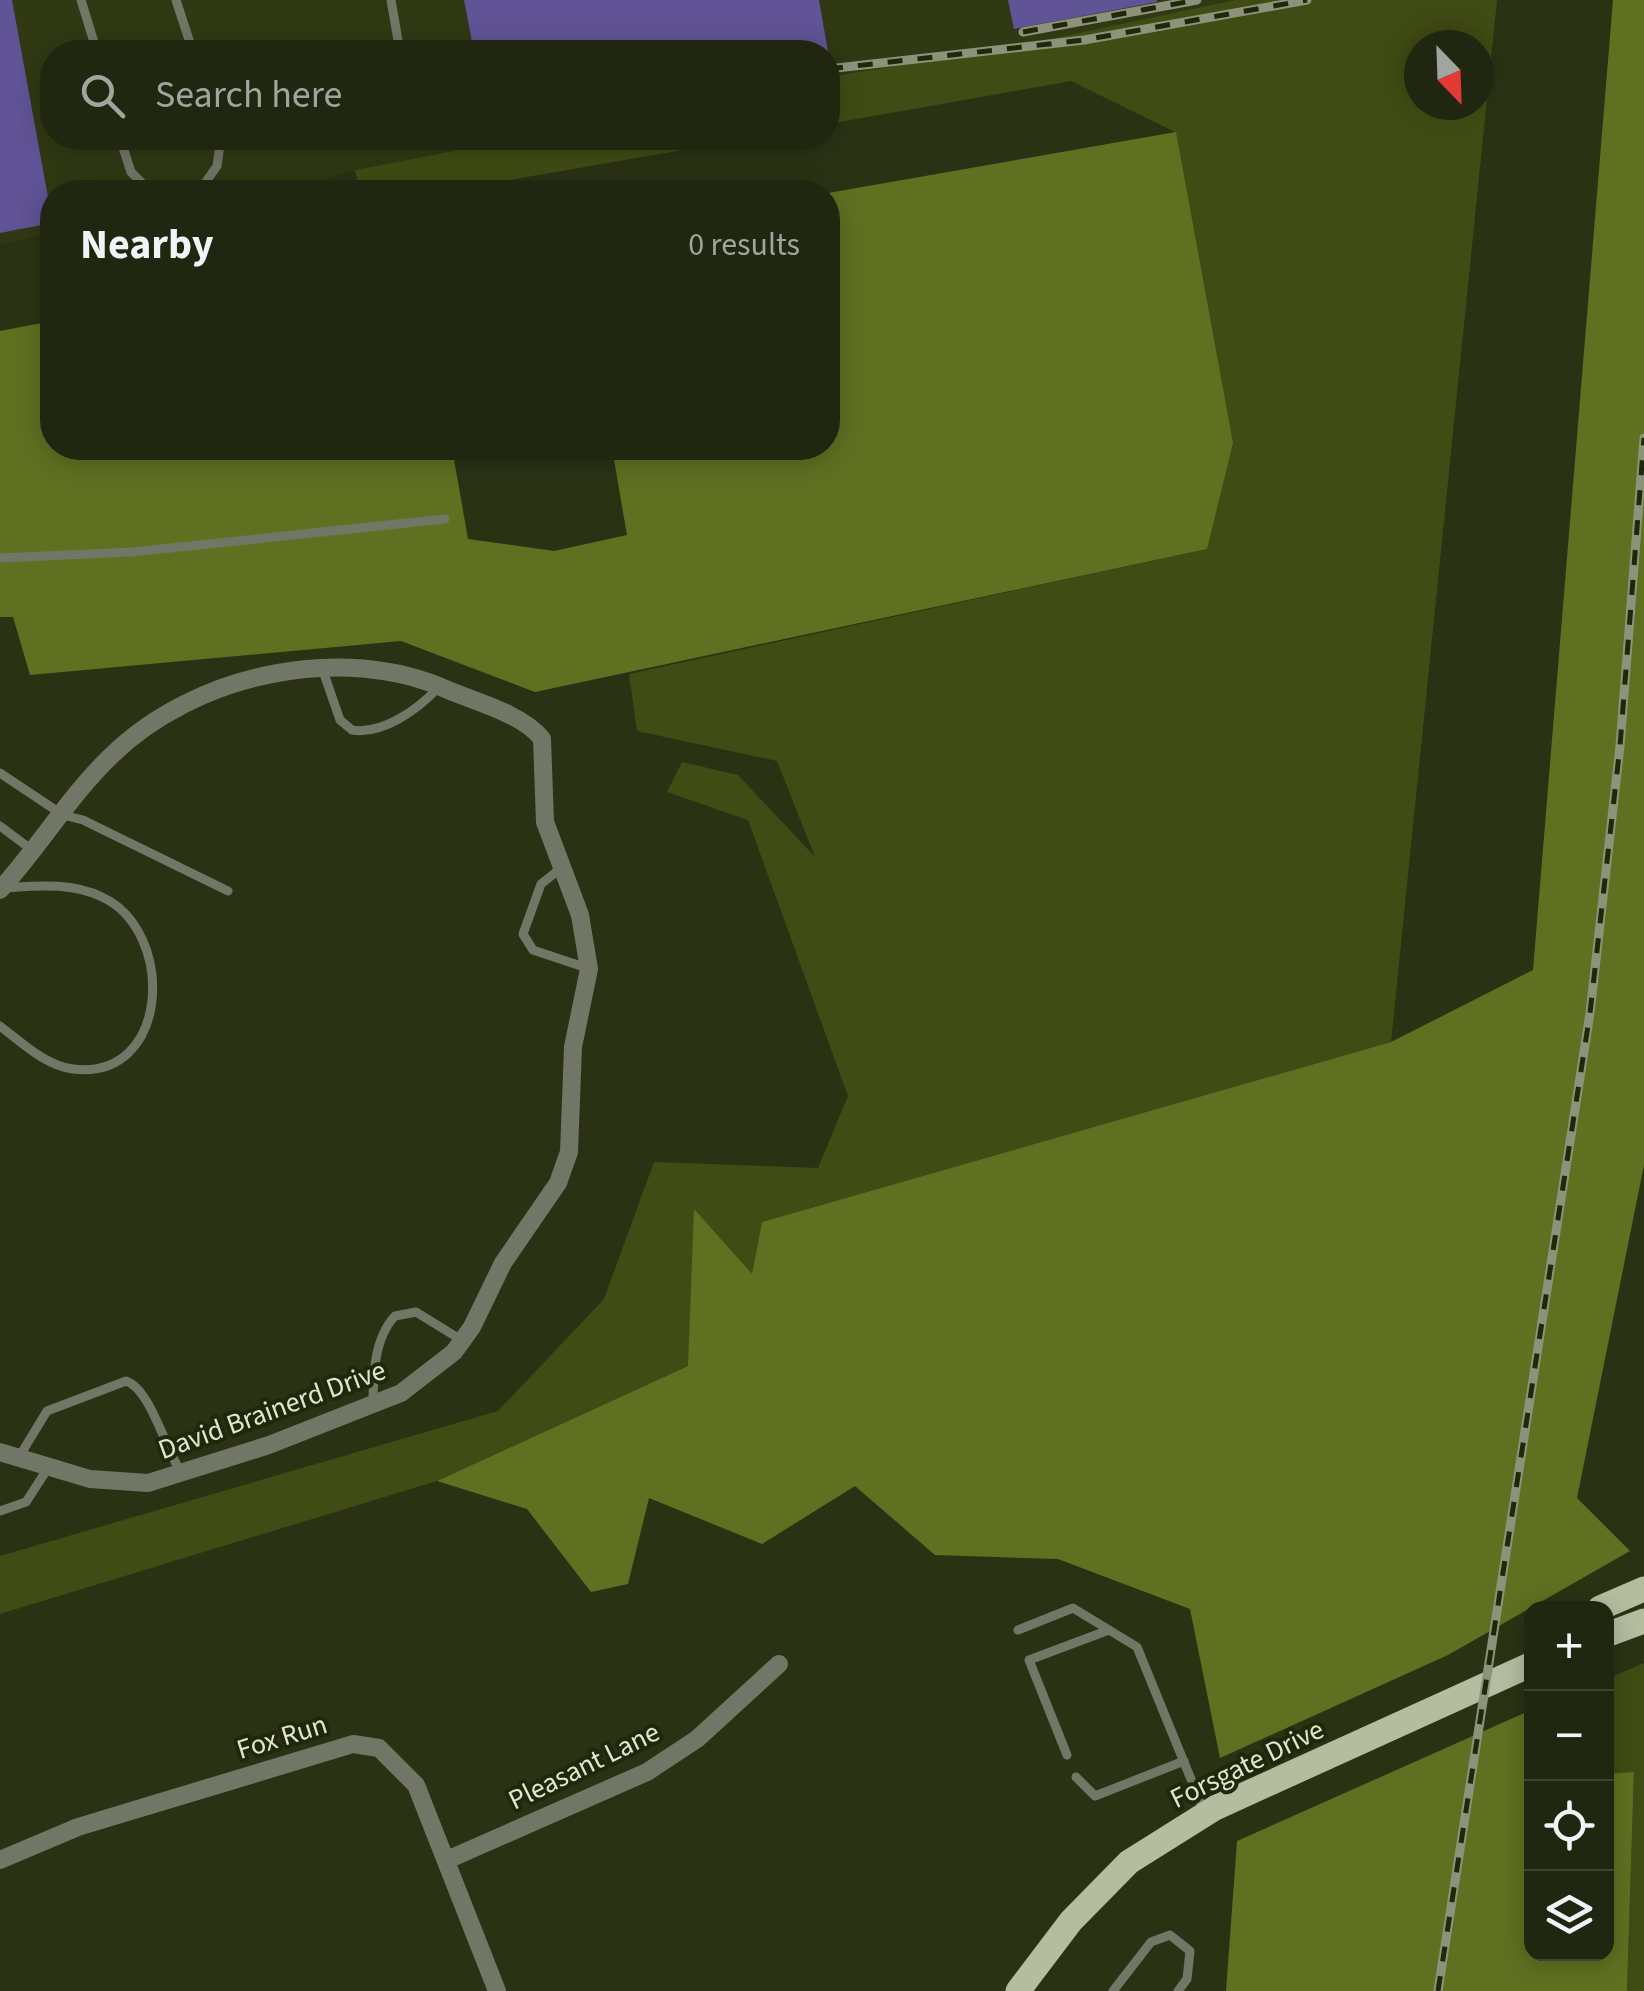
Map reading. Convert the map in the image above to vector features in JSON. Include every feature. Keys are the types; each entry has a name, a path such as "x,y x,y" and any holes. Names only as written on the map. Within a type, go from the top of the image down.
{"main road":[{"path":"1614,1602 1644,1589"},
{"path":"1614,1632 1644,1620"},
{"name":"Forsgate Drive","path":"1496,1678 1524,1656"},
{"name":"Forsgate Drive","path":"1018,1991 1071,1921 1130,1862 1206,1814 1524,1667"}],"street":[{"name":"David Brainerd Drive","path":"1,889 115,752 177,709 250,680 322,668 405,674 524,724 542,739 545,822 580,915 589,969 573,1046 571,1132 564,1168 503,1263 462,1341 420,1382 372,1405 182,1474 122,1483 48,1468 9,1454"},
{"name":"Pleasant Lane","path":"447,1860 647,1772 697,1739 779,1664"},
{"name":"Fox Run","path":"0,1860 78,1827 352,1744 379,1748 416,1784 497,1991"}],"lane":[{"path":"81,0 93,40"},
{"path":"176,0 189,40"},
{"path":"391,0 398,40"},
{"path":"124,150 131,172 139,180"},
{"path":"207,180 217,166 220,150"},
{"path":"0,558 132,552 445,519"},
{"path":"322,668 340,720 352,730 372,729 414,710 440,686"},
{"path":"0,774 63,815 83,820 228,891"},
{"path":"0,826 32,850"},
{"path":"560,869 541,884 523,934 538,952 589,969"},
{"path":"0,1026 61,1066 98,1067 119,1058 137,1042 154,996 144,942 116,905 64,886 1,889"},
{"path":"372,1405 373,1370 386,1326 395,1316 416,1312 462,1341"},
{"path":"9,1454 47,1410 126,1381 144,1394 168,1455 182,1474"},
{"path":"0,1511 26,1502 48,1468"},
{"path":"1018,1630 1073,1608 1137,1646 1206,1814"},
{"path":"1067,1756 1029,1660 1110,1630"},
{"path":"1076,1777 1095,1796 1184,1761"},
{"path":"1113,1991 1150,1942 1170,1935 1190,1951 1187,1979 1178,1991"}],"shaded area":[{"path":"0,0 1235,0 1013,47 840,75 840,40 40,40 40,150 458,150 321,180 40,180 40,236 0,244"},
{"path":"1235,0 1497,0 1494,30 1404,30 1404,120 1485,120 1391,1042 762,1222 752,1275 688,1366 437,1481 0,1614 0,1556 498,1411 604,1299 654,1162 818,1168 848,1096 748,820 667,792 682,762 738,775 815,857 777,761 637,731 629,674 1207,549 1175,132 1071,81 840,122 840,75 1013,47"},
{"path":"458,150 683,150 509,180 357,180 355,170"},
{"path":"1644,1663 1644,1991 1627,1991 1634,1773 1614,1774 1614,1676"}],"green space":[{"path":"1613,0 1644,0 1644,1165 1577,1498 1630,1551 1542,1601 1524,1601 1524,1612 1448,1655 1220,1758 1190,1609 1058,1559 935,1555 855,1486 762,1544 649,1498 628,1584 591,1592 527,1509 437,1481 688,1366 694,1209 752,1274 762,1222 1391,1042 1533,970"},
{"path":"1176,132 1233,443 1207,549 535,692 401,641 30,675 13,617 0,617 0,331 40,323 40,460 454,460 468,539 554,551 627,535 614,460 840,460 840,191"},
{"path":"1524,1713 1524,1961 1614,1961 1614,1773 1634,1772 1627,1991 1226,1991 1237,1841"}],"building":[{"path":"0,0 12,0 44,180 40,180 40,225 0,233"},
{"path":"464,0 819,0 826,40 472,40"},
{"path":"1008,0 1157,0 1157,2 1014,29"}],"railway":[{"path":"1023,32 1197,0"},
{"path":"840,68 1084,40 1307,0"},
{"path":"1438,1991 1590,1013 1620,746 1644,438"}]}
